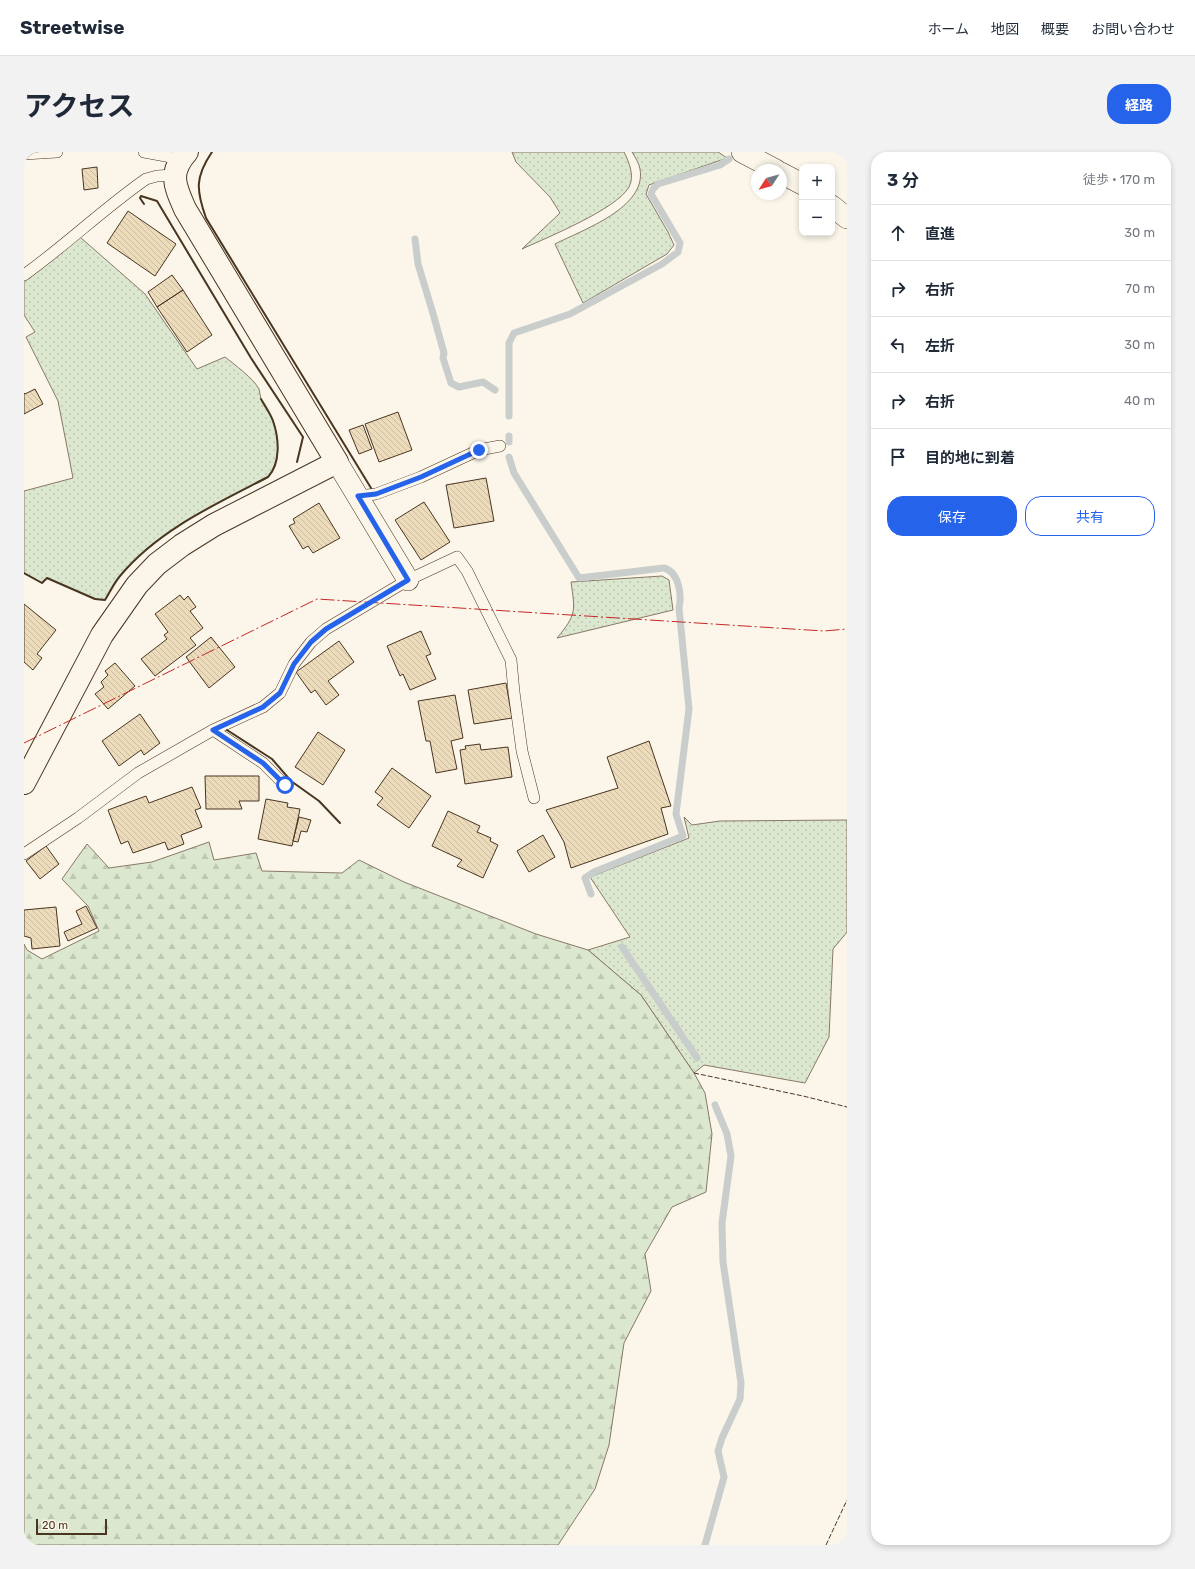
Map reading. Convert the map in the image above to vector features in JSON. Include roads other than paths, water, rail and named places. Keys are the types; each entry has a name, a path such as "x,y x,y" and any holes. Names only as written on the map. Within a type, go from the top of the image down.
{"street":[{"path":"742,152 765,164"},
{"path":"180,163 175,186 185,209 408,580"},
{"path":"787,176 799,182"},
{"path":"835,208 847,218"},
{"path":"24,782 102,635 136,585 157,564 182,545 214,525 337,462"}],"lane":[{"path":"24,154 57,152"},
{"path":"144,152 166,156 180,163"},
{"path":"24,275 48,258 84,227 146,179 156,176 180,163"},
{"path":"358,496 376,494 421,477 479,450 500,446"},
{"path":"24,854 78,818 138,772 213,730 263,707 280,693 294,664 311,642 326,629 408,580 457,557 467,571 512,660 514,692 522,751 534,798"},
{"path":"213,730 263,763 285,785"}],"waterway":[{"path":"509,416 509,343 514,333 570,314 662,264 678,252 680,243 651,194 653,189 658,184 720,165 729,159"},
{"path":"415,239 418,264 444,353 443,358 451,383 459,387 483,382 495,390"},
{"path":"509,436 509,442"},
{"path":"509,457 514,473 579,578 664,568 673,574 680,591 679,608 689,709 676,814 683,836 594,872 585,878 591,894"},
{"path":"622,947 697,1058"},
{"path":"705,1545 724,1477 718,1451 722,1438 740,1399 741,1383 723,1262 722,1223 731,1156 727,1134 715,1105"}]}
